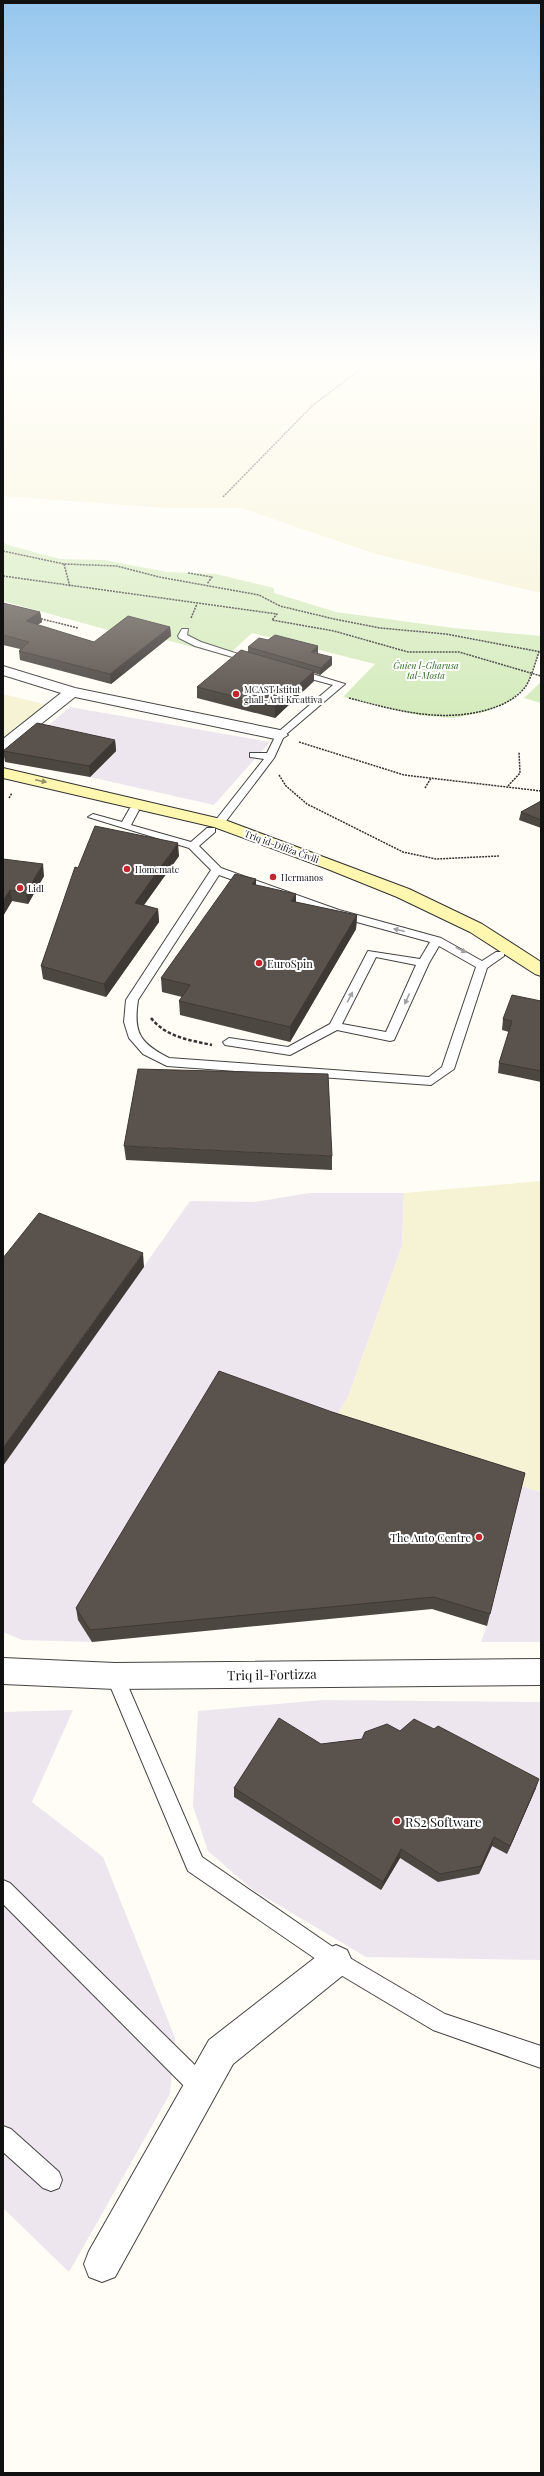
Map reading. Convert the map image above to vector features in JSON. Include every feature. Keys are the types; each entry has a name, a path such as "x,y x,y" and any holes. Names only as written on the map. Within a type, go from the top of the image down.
{"main road":[{"name":"Triq id-Difiża Ċivili","path":"3,773 215,827 331,864 403,893 476,928 541,970"},
{"name":"Triq id-Difiża Ċivili","path":"3,788 134,810 215,827 391,899 468,933 541,978"}],"street":[{"path":"3,670 72,692 280,735"},
{"path":"3,747 72,692"},
{"name":"Triq il-Fortizza","path":"3,1671 115,1676 541,1672"},
{"path":"102,2264 221,2052 336,1961"}],"lane":[{"path":"185,631 182,636 198,644 265,663"},
{"path":"193,846 215,827 271,756 280,735 340,684 288,669"},
{"path":"253,754 271,756"},
{"path":"126,825 134,810"},
{"path":"92,817 126,825 193,846 217,870 351,918 437,940 465,952 482,966"},
{"path":"217,870 132,1000 128,1018 132,1035 147,1052 167,1062 431,1081 448,1069 482,966 500,954"},
{"path":"335,1026 390,1037 423,964 437,940"},
{"path":"229,1042 290,1051 335,1026 372,953 423,964"},
{"path":"115,1676 195,1864 336,1961 440,2023 541,2057"},
{"path":"3,1890 202,2087"},
{"path":"3,2137 51,2180"}],"path":[{"path":"223,497 238,482"},
{"path":"3,551 64,564 117,566 159,577 206,584 260,595 280,606 334,619 380,628 446,634 540,652 530,673 526,686 510,701 484,712 453,718 418,715 330,693"},
{"path":"64,564 70,587"},
{"path":"188,574 212,577 206,584"},
{"path":"3,576 70,587 277,614 272,620 334,631 408,652 459,652 541,676"},
{"path":"33,616 78,628"},
{"path":"280,735 404,775 541,791"},
{"path":"508,787 520,773 519,752"},
{"path":"271,756 285,786 322,814 370,835 386,846 417,856 469,859 499,856"},
{"path":"425,788 431,778"},
{"path":"149,1015 156,1026 177,1037 215,1045"}],"shaded area":[{"path":"3,482 541,482 541,593 376,554 241,508 166,508 3,496"},
{"path":"3,694 47,705 3,738"},
{"path":"70,707 270,742 214,805 90,777 5,762"},
{"path":"541,1181 541,1492 331,1425 348,1397 402,1246 404,1193"},
{"path":"309,1193 404,1193 402,1246 348,1397 331,1425 541,1492 541,1642 481,1642 487,1626 432,1609 92,1642 22,1640 3,1632 3,1466 190,1201 255,1202"},
{"path":"322,1700 541,1702 541,1960 366,1957 253,1890 208,1851 193,1806 198,1711"},
{"path":"73,1710 32,1802 103,1857 175,2038 170,2094 69,2272 3,2208 3,1712"}],"green space":[{"name":"Ġnien l-Għarusa tal-Mosta","path":"3,542 8,545 60,559 104,560 167,572 216,574 274,588 274,593 336,612 453,628 541,636 541,648 526,686 510,701 484,712 453,718 418,715 343,697 375,664 252,633 227,656 166,640 170,637 119,633 3,601"},
{"path":"541,682 541,703 524,698"}],"building":[{"path":"3,603 40,612 26,621 94,642 128,616 170,627 110,674 19,651 29,642 3,635"},
{"path":"275,635 318,646 311,652 332,657 321,668 248,647 259,638 268,640"},
{"path":"241,650 314,671 275,707 197,687"},
{"path":"37,723 115,740 89,766 3,751"},
{"path":"541,801 541,820 521,812"},
{"path":"95,826 178,843 135,903 158,909 104,984 41,966 75,867 78,868"},
{"path":"3,859 43,864 26,893 10,890 3,901"},
{"name":"EuroSpin","path":"235,874 256,879 252,884 296,894 291,901 357,915 290,1027 179,1001 190,985 161,978"},
{"path":"512,995 541,1001 541,1071 499,1063 512,1021 503,1019"},
{"path":"138,1069 328,1074 332,1156 124,1146"},
{"path":"39,1213 143,1253 3,1448 3,1258"},
{"path":"219,1371 332,1412 525,1473 490,1614 434,1597 90,1630 76,1608"},
{"name":"RS2 Software","path":"279,1718 321,1744 362,1739 365,1732 387,1724 400,1731 414,1719 434,1729 438,1726 539,1779 510,1846 494,1837 481,1866 440,1874 401,1849 383,1882 234,1788"}],"place":[{"name":"MCAST Istitut għall-Arti Kreattiva","path":"236,694"},
{"name":"Homemate","path":"127,869"},
{"name":"Hermanos","path":"273,877"},
{"name":"Lidl","path":"20,888"},
{"name":"EuroSpin","path":"259,963"},
{"name":"The Auto Centre","path":"479,1537"},
{"name":"RS2 Software","path":"397,1821"}]}
